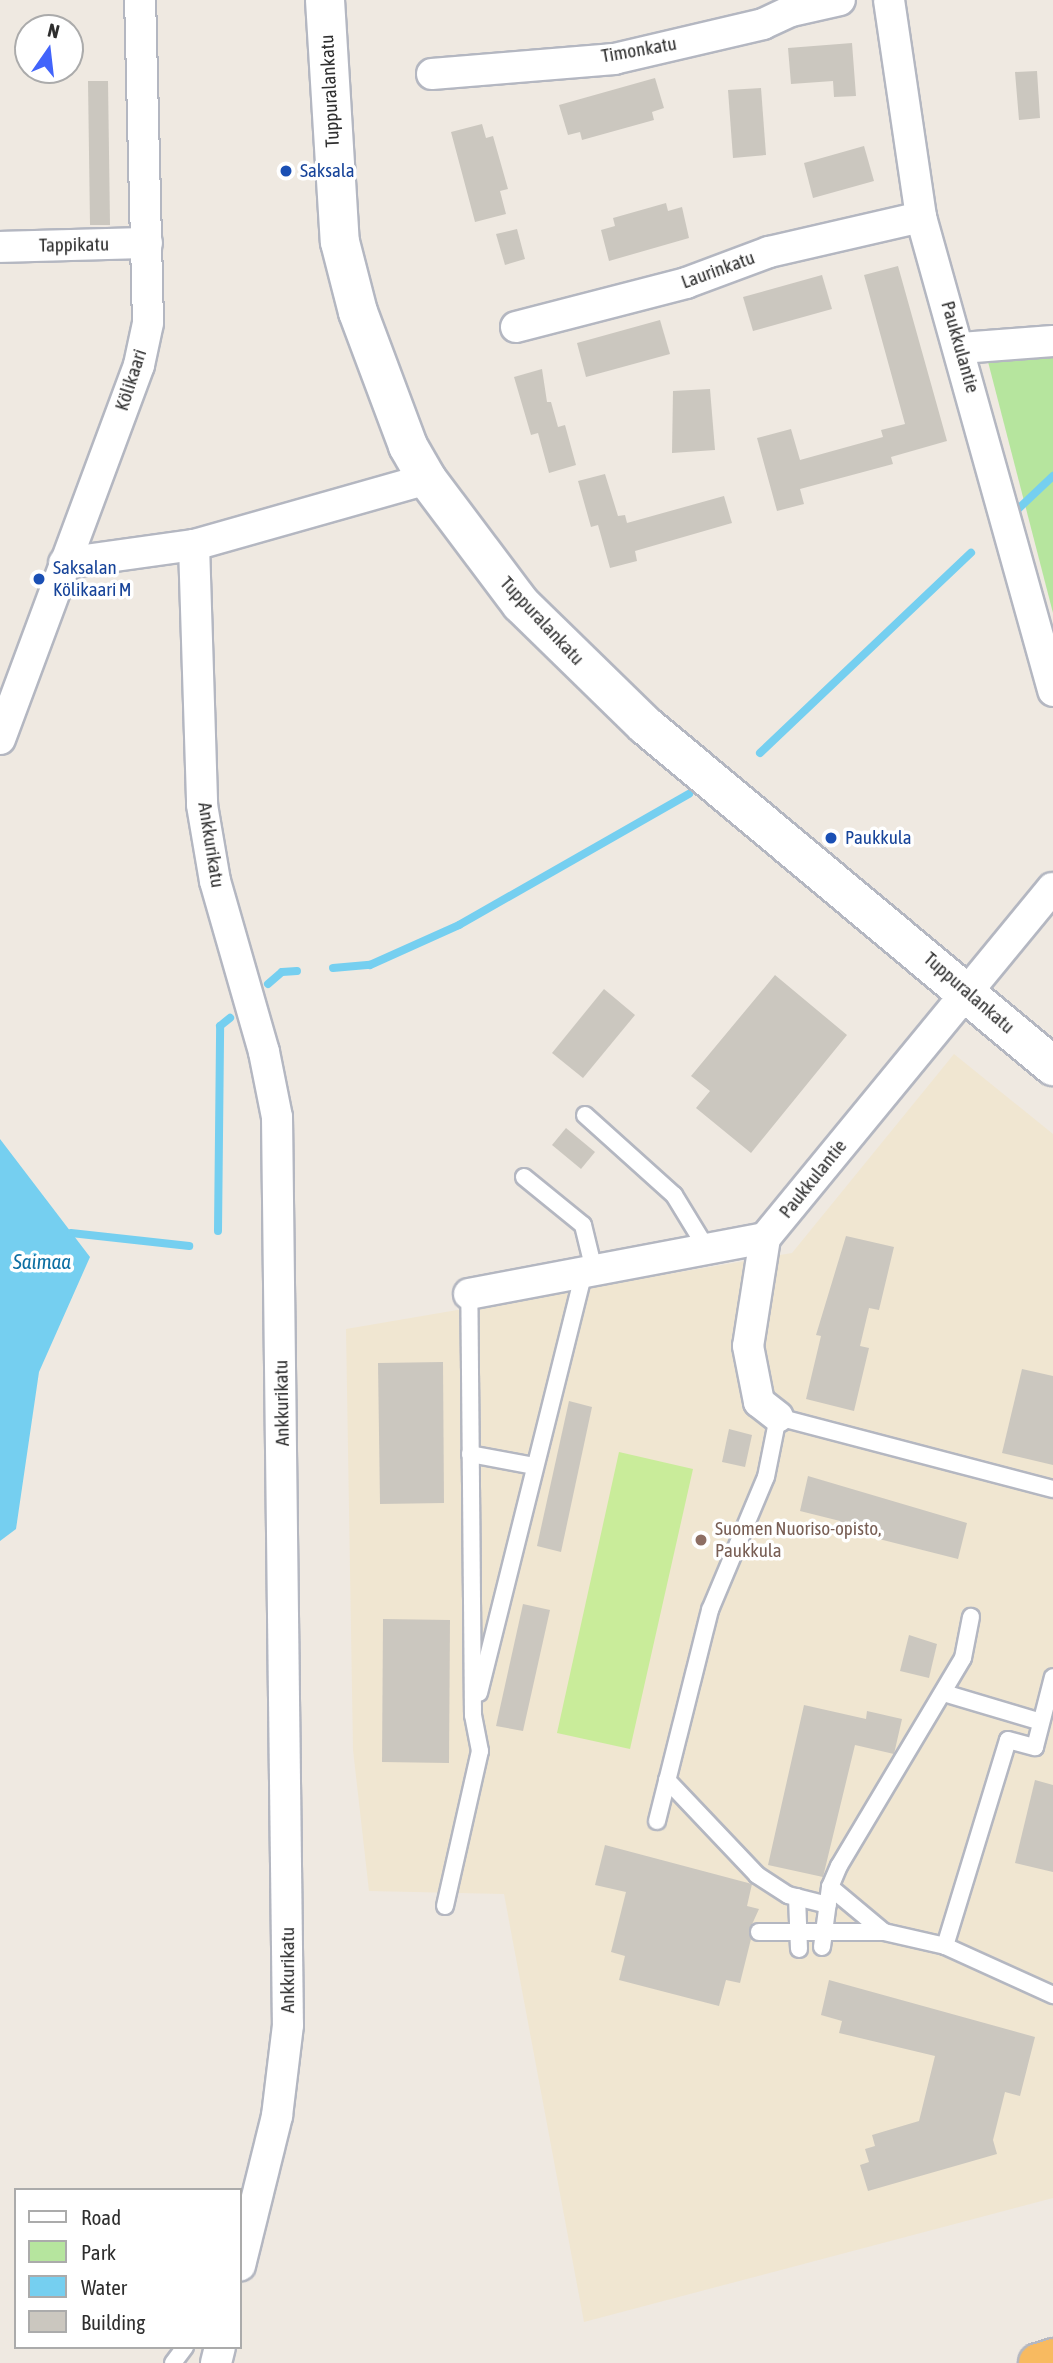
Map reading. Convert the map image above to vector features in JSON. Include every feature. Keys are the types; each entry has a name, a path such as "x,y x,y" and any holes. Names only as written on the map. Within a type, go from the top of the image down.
{"highway":[{"path":"1038,2363 1053,2358"}],"street":[{"name":"Kölikaari","path":"1,730 139,365 148,323 140,0"},
{"name":"Tuppuralankatu","path":"325,0 340,242 358,312 408,446 427,479 521,604 645,725 967,991 1053,1066"},
{"name":"Timonkatu","path":"432,74 614,59 763,24 791,11 841,0"},
{"name":"Paukkulantie","path":"888,0 921,217 961,348 1053,691"},
{"name":"Laurinkatu","path":"516,327 687,283 769,252 921,217"},
{"name":"Tappikatu","path":"0,247 147,243"},
{"path":"961,348 1053,341"},
{"path":"64,563 194,545 427,479"},
{"name":"Ankkurikatu","path":"194,545 202,805 215,881 264,1052 277,1117 288,2025 276,2116 242,2258"},
{"name":"Paukkulantie","path":"765,1238 1053,888"},
{"path":"468,1294 765,1238 748,1346 759,1402 778,1417"}],"lane":[{"path":"585,1115 674,1195 707,1249"},
{"path":"473,1715 535,1466 589,1271 583,1225 524,1177"},
{"path":"445,1906 480,1751 473,1715 468,1294"},
{"path":"657,1821 710,1610 766,1478 778,1417 1053,1489"},
{"path":"470,1454 535,1466"},
{"path":"823,1940 830,1887 874,1801 944,1693 963,1658 971,1617"},
{"path":"944,1946 1008,1740 1035,1747 1053,1677"},
{"path":"944,1693 1041,1722"},
{"path":"667,1780 757,1875 796,1897 828,1905"},
{"path":"830,1887 884,1933"},
{"path":"796,1897 799,1941"},
{"path":"759,1932 799,1941 884,1933 944,1946 1053,1995"}],"shaded area":[{"name":"Suomen Nuoriso-opisto, Paukkula","path":"954,1054 1053,1134 1053,2198 584,2322 504,1894 369,1891 353,1750 346,1329 792,1253"}],"green space":[{"path":"1053,349 1053,613 986,354"},
{"path":"619,1452 693,1469 630,1749 557,1733"}],"water":[{"name":"Saimaa","path":"0,1139 90,1257 39,1372 16,1529 0,1541"}],"building":[{"path":"852,43 856,96 834,97 833,81 791,84 788,48"},
{"path":"1037,71 1040,118 1019,120 1015,72"},
{"path":"655,78 664,108 652,112 654,120 582,140 580,132 568,135 559,105"},
{"path":"88,81 108,81 110,225 90,225"},
{"path":"761,88 766,155 733,158 728,90"},
{"path":"482,124 486,138 493,136 508,189 500,191 506,214 475,222 451,132"},
{"path":"864,146 874,181 813,198 804,163"},
{"path":"666,203 668,211 682,207 689,238 609,261 601,230 615,226 613,218"},
{"path":"517,229 525,259 505,265 496,234"},
{"path":"898,266 947,441 891,457 893,464 800,489 804,504 777,511 757,438 791,429 800,460 883,437 881,430 905,424 864,275"},
{"path":"822,275 832,309 753,331 743,297"},
{"path":"660,320 670,354 586,377 577,343"},
{"path":"542,369 547,402 551,402 558,427 565,425 576,465 549,473 538,433 531,435 514,377"},
{"path":"710,389 715,450 672,453 673,391"},
{"path":"605,474 618,516 625,515 627,523 724,496 732,523 635,551 637,561 610,568 598,525 591,527 578,481"},
{"path":"775,975 847,1035 751,1153 696,1108 710,1091 691,1076"},
{"path":"604,989 635,1015 583,1078 552,1053"},
{"path":"566,1128 595,1152 581,1169 552,1145"},
{"path":"846,1236 894,1247 879,1310 869,1308 860,1346 869,1348 854,1411 806,1399 821,1336 816,1335"},
{"path":"443,1362 444,1503 380,1504 378,1363"},
{"path":"1022,1369 1053,1376 1053,1465 1002,1453"},
{"path":"569,1401 592,1407 561,1552 537,1546"},
{"path":"729,1429 752,1435 745,1467 722,1462"},
{"path":"808,1476 967,1523 958,1559 879,1539 880,1536 839,1525 840,1521 800,1511"},
{"path":"523,1604 550,1610 523,1731 496,1726"},
{"path":"383,1619 450,1620 449,1763 382,1762"},
{"path":"909,1635 937,1644 929,1678 900,1671"},
{"path":"804,1705 866,1719 867,1711 902,1719 894,1754 855,1745 823,1877 768,1865"},
{"path":"1035,1780 1053,1785 1053,1872 1015,1863"},
{"path":"605,1845 752,1884 747,1906 759,1909 749,1931 751,1939 740,1983 726,1980 719,2006 619,1980 625,1956 611,1952 626,1892 595,1885"},
{"path":"829,1980 1035,2037 1020,2096 1005,2092 993,2140 997,2154 868,2191 860,2165 869,2162 865,2149 875,2146 872,2135 919,2121 935,2056 839,2033 842,2021 821,2015"}],"waterway":[{"path":"1017,510 1053,476"},
{"path":"760,753 971,553"},
{"path":"333,968 370,965 459,925 689,794"},
{"path":"268,984 282,972 297,971"},
{"path":"218,1231 220,1026 230,1018"},
{"path":"71,1233 189,1246"}],"place":[{"name":"Saksala","path":"286,171"},
{"name":"Saksalan Kölikaari M","path":"39,579"},
{"name":"Paukkula","path":"831,838"},
{"name":"Suomen Nuoriso-opisto, Paukkula","path":"701,1540"}]}
